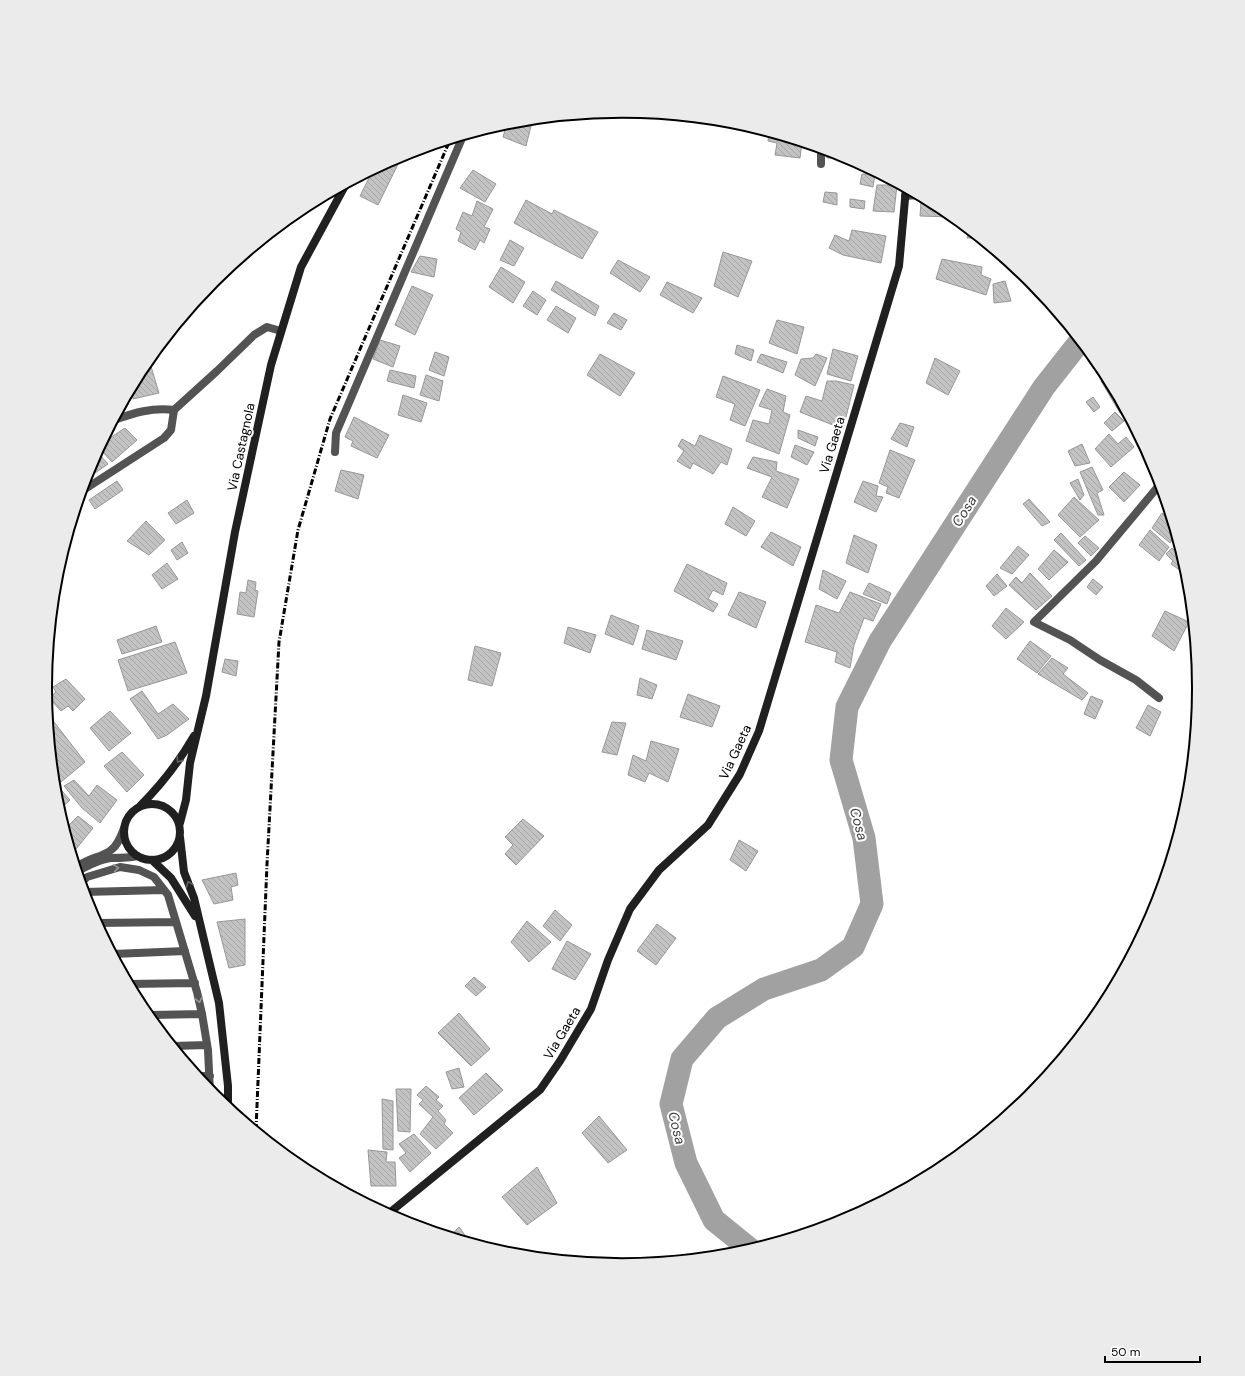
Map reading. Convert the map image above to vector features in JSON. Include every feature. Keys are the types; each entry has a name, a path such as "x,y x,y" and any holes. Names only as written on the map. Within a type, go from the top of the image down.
{"main road":[{"name":"Via Castagnola","path":"180,824 186,800 190,763 200,727 206,696 235,532 271,365 301,267 342,192"},
{"name":"Via Gaeta","path":"393,1210 540,1090 560,1061 591,1009 608,960 630,909 659,870 708,825 740,774 759,731 899,266 906,193"},
{"path":"180,837 178,845 167,856 160,859 144,859 131,851 126,844 124,828 126,819 155,790 179,761 200,727"},
{"path":"139,806 155,803 164,806 171,810 180,824 184,872 194,898 219,1003 228,1086 228,1100"},
{"path":"152,860 172,878 199,922"}],"street":[{"path":"335,452 336,433 461,141"},
{"path":"821,164 822,154"},
{"path":"89,487 164,438 171,430 174,410 254,335 267,327 281,331"},
{"path":"120,418 145,410 161,408 174,410"},
{"path":"1157,488 1096,561 1034,622 1070,640 1100,660 1136,680 1159,698"},
{"path":"80,864 111,851 117,843 124,828"},
{"path":"81,869 94,863 110,858 122,859 138,856"},
{"path":"85,879 87,877 120,867 139,870 154,877 168,895 195,983 202,1014 207,1044 210,1081"},
{"path":"90,892 164,890"},
{"path":"103,923 176,922"},
{"path":"118,954 185,951"},
{"path":"135,984 195,983"},
{"path":"157,1017 202,1014"},
{"path":"179,1046 207,1044"},
{"path":"205,1076 210,1076"}],"building":[{"path":"531,125 526,146 503,137 505,129"},
{"path":"768,137 801,147 800,158 775,155 777,143 768,141"},
{"path":"398,163 378,205 360,196 370,176"},
{"path":"473,170 496,184 485,202 460,188"},
{"path":"862,174 870,174 875,176 873,187 860,184"},
{"path":"877,185 892,185 897,188 894,212 873,211"},
{"path":"825,192 837,193 837,205 823,202"},
{"path":"850,199 865,201 864,209 850,207"},
{"path":"526,200 552,214 554,210 598,232 582,259 514,223"},
{"path":"477,201 493,209 484,227 490,229 484,243 480,240 475,250 458,241 461,232 456,229 463,212 472,216"},
{"path":"921,202 943,217 920,216"},
{"path":"852,230 886,236 881,263 843,255 829,248 835,235 849,241"},
{"path":"968,234 974,238 967,238"},
{"path":"510,240 524,248 514,266 500,260"},
{"path":"723,252 752,261 738,297 714,286"},
{"path":"420,256 437,259 434,277 411,272"},
{"path":"942,259 982,267 981,275 991,279 986,295 936,279"},
{"path":"618,260 650,277 640,292 610,273"},
{"path":"501,267 525,282 513,303 489,287"},
{"path":"556,281 599,306 595,316 551,290"},
{"path":"1005,281 1011,301 994,303 993,284"},
{"path":"667,282 702,298 693,313 660,295"},
{"path":"412,286 433,295 415,335 395,325"},
{"path":"533,291 546,300 537,315 523,306"},
{"path":"556,306 576,318 568,333 547,320"},
{"path":"614,313 627,320 621,330 607,323"},
{"path":"777,320 804,327 797,354 769,343"},
{"path":"380,340 400,346 393,367 373,359"},
{"path":"737,345 754,350 751,361 735,354"},
{"path":"833,349 858,356 851,381 827,374"},
{"path":"435,352 449,357 444,376 429,370"},
{"path":"600,354 635,373 620,396 587,375"},
{"path":"761,354 787,362 783,373 757,362"},
{"path":"816,354 827,358 815,386 795,375 801,359 813,358"},
{"path":"935,358 960,371 948,395 926,383"},
{"path":"151,367 159,393 133,399 132,396"},
{"path":"390,370 416,376 414,388 387,381"},
{"path":"426,375 443,381 439,401 420,395"},
{"path":"723,376 760,390 745,426 730,420 735,404 716,397"},
{"path":"1103,380 1122,413 1120,413 1101,381"},
{"path":"827,381 836,381 854,385 843,429 800,412 806,396 822,401"},
{"path":"767,389 786,396 783,412 790,415 779,454 746,441 753,420 769,424 772,410 759,406"},
{"path":"403,395 427,403 421,422 398,415"},
{"path":"1093,397 1100,407 1094,412 1086,402"},
{"path":"1115,412 1124,421 1112,431 1104,423"},
{"path":"354,417 389,435 377,458 351,446 353,441 345,437"},
{"path":"900,423 914,427 907,447 891,439"},
{"path":"125,428 137,440 112,462 103,453 110,438"},
{"path":"798,430 818,437 815,446 798,438"},
{"path":"1109,434 1118,444 1126,437 1134,447 1111,467 1095,449"},
{"path":"700,435 732,449 727,465 721,462 713,474 693,463 690,469 677,461 684,451 678,446 682,439 695,446"},
{"path":"1082,444 1090,463 1075,466 1068,451"},
{"path":"795,445 814,452 807,465 791,457"},
{"path":"890,450 915,460 899,498 886,493 888,487 879,483"},
{"path":"101,457 108,464 93,474"},
{"path":"753,457 777,462 776,471 799,479 787,508 762,497 772,477 747,468"},
{"path":"1092,467 1103,490 1097,493 1104,515 1098,515 1080,472"},
{"path":"341,470 364,475 358,499 335,491"},
{"path":"1124,472 1140,485 1124,502 1109,487"},
{"path":"1078,479 1084,495 1080,500 1070,483"},
{"path":"117,481 123,490 95,509 89,500"},
{"path":"863,481 878,486 876,496 883,497 876,512 854,502"},
{"path":"1074,497 1099,520 1080,537 1058,515"},
{"path":"1029,499 1050,522 1042,526 1023,504"},
{"path":"187,500 194,513 176,524 168,513"},
{"path":"733,507 755,521 746,536 725,524"},
{"path":"1162,513 1167,517 1173,538 1170,543 1152,528"},
{"path":"146,521 165,540 149,555 127,541"},
{"path":"1150,530 1169,547 1159,561 1139,545"},
{"path":"771,532 801,547 793,566 761,547"},
{"path":"1061,533 1086,560 1079,566 1054,540"},
{"path":"854,535 877,545 868,573 846,563"},
{"path":"1085,536 1099,548 1091,556 1078,543"},
{"path":"182,542 188,553 177,560 171,550"},
{"path":"1018,546 1029,555 1012,574 1000,568"},
{"path":"1172,548 1177,552 1181,571 1171,564 1173,561 1166,554"},
{"path":"1054,550 1068,562 1049,580 1038,569"},
{"path":"167,563 178,579 162,589 152,575"},
{"path":"687,564 727,583 723,595 713,590 708,599 718,604 713,612 674,591"},
{"path":"823,570 846,581 837,599 819,589"},
{"path":"1030,573 1052,596 1036,610 1009,585 1016,577 1022,583"},
{"path":"997,574 1007,586 994,596 986,586"},
{"path":"1093,579 1103,587 1096,595 1087,587"},
{"path":"248,580 256,582 255,590 258,591 254,617 237,614 240,592 246,593"},
{"path":"869,583 891,593 887,604 863,594"},
{"path":"739,592 766,602 756,628 728,615"},
{"path":"850,592 881,604 873,621 864,618 854,645 850,668 835,662 837,652 805,642 816,605 839,613"},
{"path":"1006,608 1024,622 1006,639 992,626"},
{"path":"1165,611 1189,622 1174,651 1152,636"},
{"path":"611,615 639,626 633,645 605,634"},
{"path":"156,626 162,642 122,654 117,640"},
{"path":"568,627 596,635 590,653 564,643"},
{"path":"647,630 683,641 676,660 642,649"},
{"path":"1030,641 1051,656 1037,673 1017,659"},
{"path":"175,642 187,673 128,691 118,660"},
{"path":"475,646 501,653 492,686 468,680"},
{"path":"1052,658 1068,668 1063,674 1088,693 1082,700 1038,674"},
{"path":"225,659 238,661 236,676 222,672"},
{"path":"640,678 657,685 652,699 637,695"},
{"path":"66,679 85,699 73,711 68,706 61,711 52,702 52,695 56,692 53,687"},
{"path":"142,691 158,714 173,704 189,719 167,735 158,739 130,699"},
{"path":"688,694 720,706 712,727 680,717"},
{"path":"1091,696 1103,701 1095,719 1084,714"},
{"path":"1148,705 1161,712 1150,736 1136,728"},
{"path":"110,711 131,733 109,751 90,728"},
{"path":"53,720 85,762 61,782 57,762"},
{"path":"612,722 626,723 617,755 602,752"},
{"path":"651,741 679,749 668,782 649,773 645,782 628,775 633,755 646,761"},
{"path":"122,752 144,775 127,792 104,766"},
{"path":"74,780 89,796 97,785 117,800 100,823 82,808 64,786"},
{"path":"62,791 70,800 64,805"},
{"path":"78,816 93,828 75,850 71,836 69,825"},
{"path":"523,819 544,836 516,865 505,854 513,845 505,837"},
{"path":"739,840 758,851 746,871 730,860"},
{"path":"236,873 238,885 231,887 233,900 214,904 202,880"},
{"path":"555,910 572,925 560,941 543,926"},
{"path":"245,919 245,965 229,968 217,922"},
{"path":"527,921 551,942 529,962 511,942"},
{"path":"657,924 676,938 656,965 637,951"},
{"path":"567,941 591,954 575,980 552,969"},
{"path":"474,977 486,987 476,996 465,986"},
{"path":"459,1013 490,1049 471,1066 438,1033"},
{"path":"459,1068 464,1087 452,1089 446,1072"},
{"path":"486,1073 503,1090 474,1115 459,1098"},
{"path":"426,1086 439,1097 436,1100 443,1106 438,1111 446,1120 444,1124 453,1133 436,1149 420,1134 433,1117 419,1104 423,1100 417,1095"},
{"path":"396,1089 411,1089 410,1132 398,1131"},
{"path":"382,1099 393,1101 393,1150 383,1149"},
{"path":"599,1116 627,1150 608,1163 582,1133"},
{"path":"414,1134 431,1153 410,1172 399,1158 406,1153 399,1144"},
{"path":"368,1150 387,1152 386,1162 395,1162 396,1186 371,1186"},
{"path":"537,1167 557,1203 527,1225 502,1197"},
{"path":"459,1227 466,1236 454,1232"}],"waterway":[{"name":"Cosa","path":"745,1245 714,1220 686,1163 671,1104 682,1059 717,1018 764,989 821,970 853,947 872,904 864,838 841,760 847,707 880,641 1044,387 1078,344"}],"railway":[{"path":"256,1125 267,864 279,642 298,530 330,419 448,145"}]}
